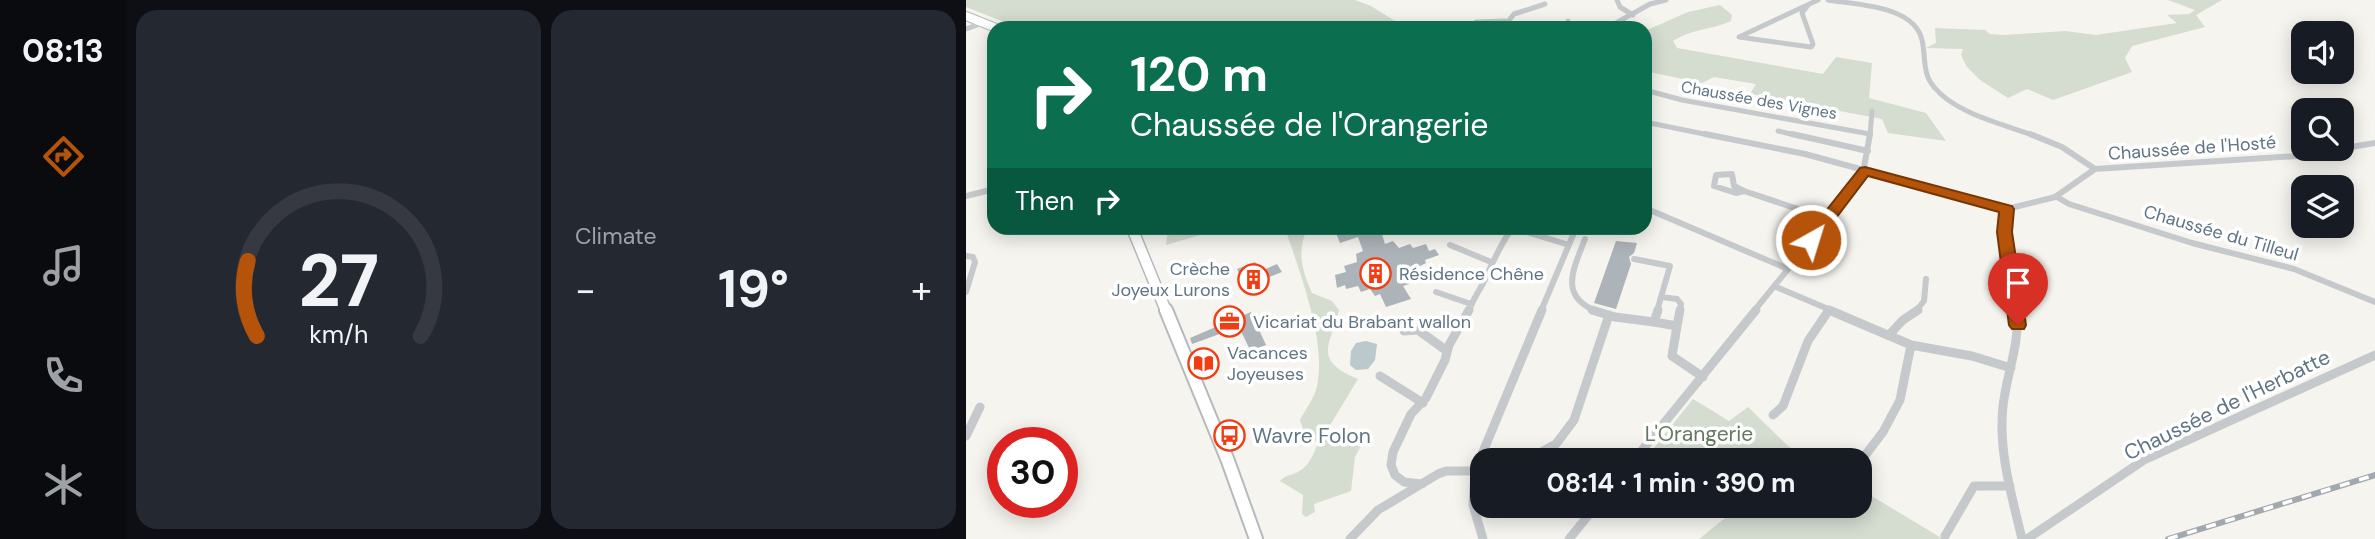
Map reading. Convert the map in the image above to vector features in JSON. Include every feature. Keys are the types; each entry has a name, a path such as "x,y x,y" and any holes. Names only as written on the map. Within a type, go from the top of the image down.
{"main road":[{"path":"966,16 987,25"},
{"path":"1135,235 1228,461 1256,539"}],"street":[{"path":"1617,0 1620,7 1633,15"},
{"path":"1621,21 1650,4 1666,0"},
{"path":"1808,5 1802,13 1813,43 1811,47 1739,37 1818,0"},
{"path":"1652,123 1790,151 2007,209 2017,204 2057,197 2090,176 2095,169 2062,148 1998,124 1948,99 1934,88 1925,77 1922,41 1915,26 1886,11 1846,1 1828,0"},
{"path":"1505,21 1518,12 1545,4"},
{"path":"966,29 983,23"},
{"name":"Chaussée des Vignes","path":"1652,92 1682,100 1870,134"},
{"path":"1644,448 1865,171 1872,111"},
{"path":"1778,131 1868,151"},
{"name":"Chaussée de l'Hosté","path":"2095,169 2160,163 2235,161 2375,143"},
{"path":"1744,191 1736,192 1714,186 1716,175 1732,174 1734,186 1744,191 1828,219"},
{"path":"966,196 987,191"},
{"name":"Chaussée du Tilleul","path":"2057,197 2069,204 2156,232 2294,269 2375,302"},
{"path":"2007,209 2005,232 2018,325 2001,433 2010,486 2024,539"},
{"path":"1652,211 1788,269"},
{"path":"1422,484 1410,484 1399,479 1393,472 1391,462 1396,444 1410,416 1423,403 1486,278 1491,262 1508,235"},
{"path":"1532,235 1579,253"},
{"path":"1488,448 1573,235"},
{"path":"1585,239 1575,265 1572,285 1579,301 1595,312 1677,326"},
{"path":"1450,245 1491,262"},
{"path":"966,256 973,257 975,262 966,292"},
{"path":"1634,259 1670,265 1654,322"},
{"path":"1562,264 1575,265"},
{"path":"1889,335 1896,324 1925,304 1926,279"},
{"path":"1774,286 1911,345 1972,356 2011,368"},
{"path":"1436,292 1471,304"},
{"path":"1662,297 1676,299 1681,304 1672,356 1703,377"},
{"path":"1773,415 1783,406 1808,341 1829,309"},
{"path":"1549,448 1556,444 1573,420 1609,315"},
{"path":"1404,331 1418,330 1447,351"},
{"path":"1869,448 1896,408 1911,345"},
{"name":"Chaussée de l'Herbatte","path":"2024,539 2144,460 2375,355"},
{"path":"1380,376 1423,403"},
{"path":"966,436 980,407"},
{"path":"1350,539 1378,510 1422,484 1446,471 1470,471"},
{"path":"1945,536 1974,486 2010,486"},
{"path":"1477,518 1483,539"},
{"path":"1569,539 1587,518"}],"green space":[{"path":"966,0 1355,0 1371,6 1395,21 1001,21 966,7"},
{"path":"2168,0 2222,0 2196,15 2205,27 2132,46 2125,58 2132,72 2053,100 2027,89 2008,98 1980,80 1967,67 1961,55 1963,49 1926,48 1936,43 1935,28 1985,30 1990,34 2005,35 2065,31 2096,35 2177,23 2167,15 2189,14 2195,10"},
{"path":"1720,5 1732,15 1731,21 1673,41 1677,48 1823,74 1836,57 1872,63 1869,98 1926,113 1946,141 1888,133 1882,119 1750,94 1756,84 1714,77 1702,83 1652,72 1652,28 1688,12"},
{"path":"1167,235 1200,235 1166,245"},
{"path":"1287,235 1304,235 1301,252 1308,285 1312,293 1332,301 1339,310 1329,341 1329,358 1343,372 1358,379 1326,432 1364,440 1355,457 1351,491 1314,504 1315,512 1306,517 1302,514 1303,495 1280,481 1307,465 1318,443 1304,432 1300,420 1317,386 1319,368 1315,328"},
{"name":"L'Orangerie","path":"1693,399 1729,421 1748,407 1791,448 1654,448"},
{"path":"1872,496 1943,539 1699,539 1725,518 1872,518"}],"shaded area":[{"path":"1366,341 1377,344 1375,360 1368,369 1356,370 1350,365 1351,351 1356,343"}],"building":[{"name":"Résidence Chêne","path":"1337,235 1382,235 1385,244 1393,241 1399,248 1410,244 1413,248 1426,244 1429,251 1435,249 1439,255 1425,260 1426,263 1416,268 1418,273 1409,276 1409,284 1403,286 1411,299 1386,307 1380,294 1375,296 1370,289 1361,292 1358,286 1346,289 1345,285 1337,288 1335,275 1346,272 1344,266 1357,262 1356,254 1363,251 1358,237 1340,243"},
{"path":"1616,241 1637,243 1634,253 1629,257 1631,264 1616,309 1594,303"},
{"name":"Crèche Joyeux Lurons","path":"1255,262 1261,271 1277,264 1282,272 1246,286 1237,269"},
{"path":"1251,312 1266,345 1251,352 1239,327 1192,344 1190,338"}],"railway":[{"path":"2168,539 2375,475"}],"place":[{"name":"Résidence Chêne","path":"1376,274"},
{"name":"Crèche Joyeux Lurons","path":"1253,279"},
{"name":"Vicariat du Brabant wallon","path":"1230,322"},
{"name":"Vacances Joyeuses","path":"1204,363"},
{"name":"Wavre Folon","path":"1229,436"}],"route":[{"path":"1811,240 1865,171 2007,209 2005,232 2018,325"}]}
